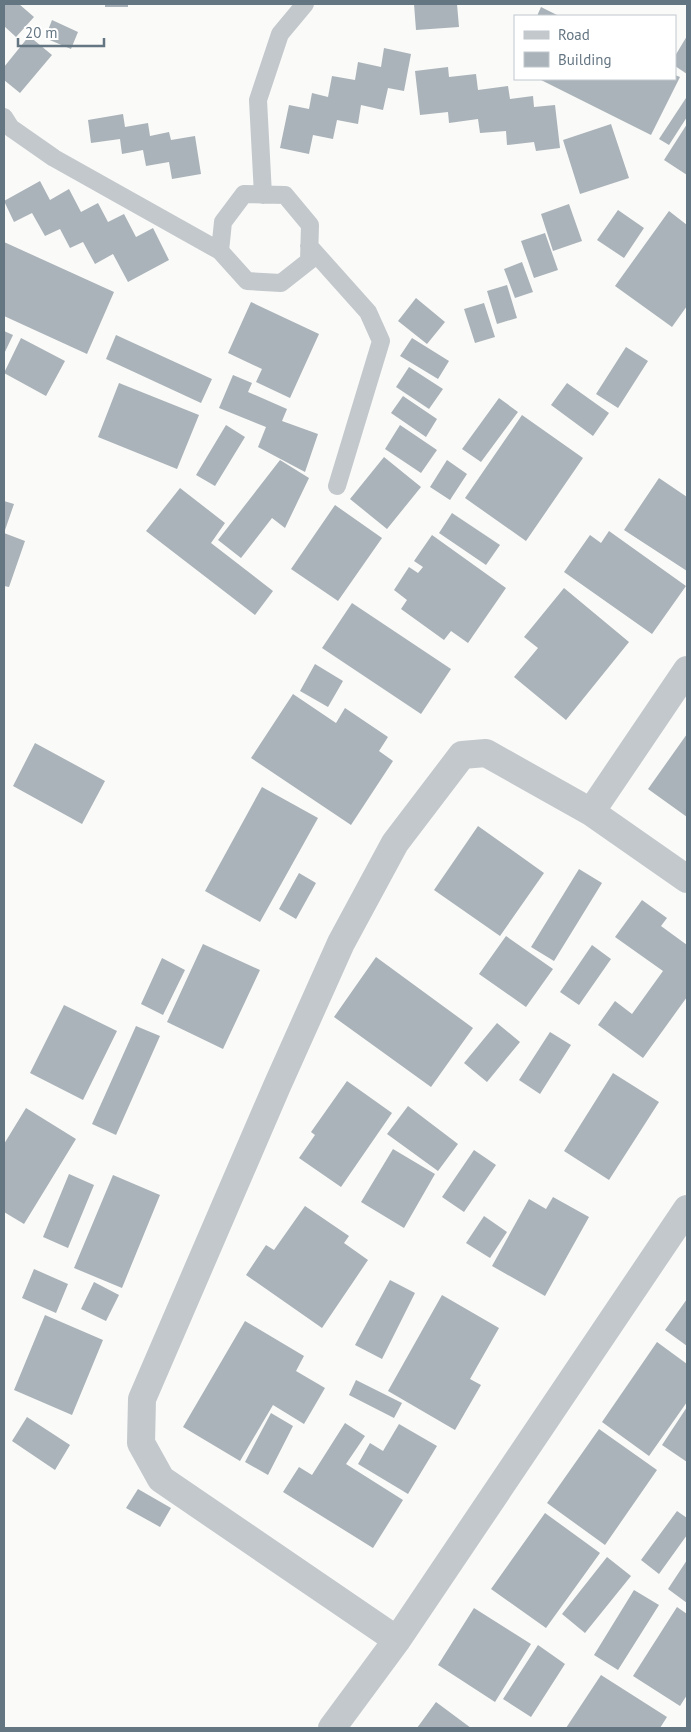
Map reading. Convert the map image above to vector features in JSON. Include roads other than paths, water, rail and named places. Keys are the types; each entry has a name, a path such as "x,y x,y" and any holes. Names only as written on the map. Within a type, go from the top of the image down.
{"street":[{"path":"591,812 687,670"},
{"path":"397,1640 161,1479 141,1443 142,1398 273,1094 341,943 395,843 462,756 486,753 591,812 687,879"},
{"path":"332,1728 397,1640 687,1208"}],"lane":[{"path":"263,195 258,100 280,34 305,4"},
{"path":"4,117 11,128 54,158 220,251 247,281 280,283 309,261 310,226 285,195 244,194 222,222 220,251"},
{"path":"309,246 368,312 381,341 337,486"}]}
